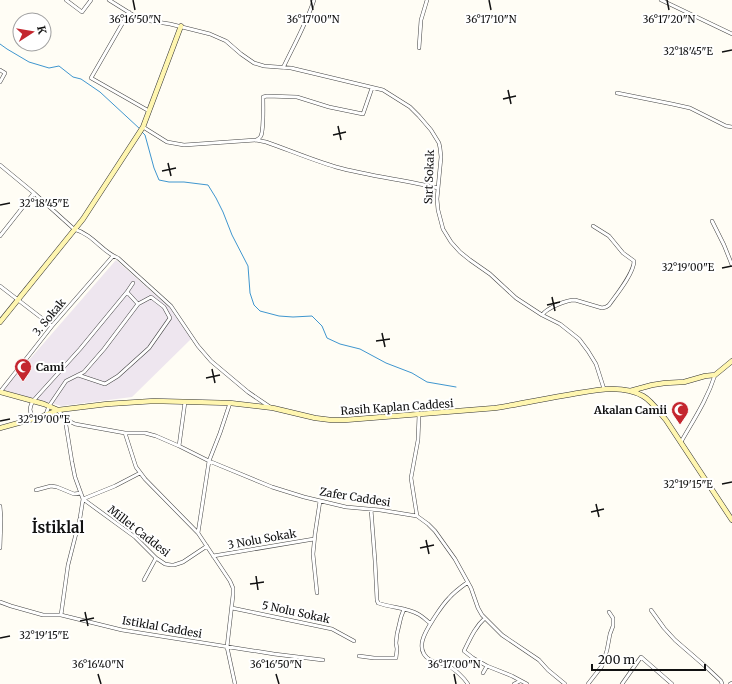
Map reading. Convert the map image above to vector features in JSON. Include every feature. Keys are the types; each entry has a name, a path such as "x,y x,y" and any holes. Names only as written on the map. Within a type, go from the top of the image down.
{"street":[{"path":"66,0 82,12 91,0"},
{"name":"Sırt Sokak","path":"109,0 144,20 202,31 218,37 226,41 240,54 254,63 264,66 291,68 383,90 410,107 431,130 439,143 438,210 443,229 451,242 460,252 490,274 516,298 542,315 560,324 579,339 596,364 604,389"},
{"path":"283,68 302,31 314,0"},
{"path":"419,48 421,20 427,0"},
{"path":"661,0 732,34"},
{"path":"129,12 91,78 149,111"},
{"path":"0,322 83,218 143,127 180,26"},
{"path":"0,70 5,73 0,82"},
{"path":"256,140 261,135 263,97 297,97 329,107 363,114 372,88"},
{"path":"617,93 690,108 726,126 732,127"},
{"path":"143,127 167,142 184,145 256,140 266,142 335,167 438,188"},
{"path":"0,164 74,229 90,236 113,256 118,258 171,306 198,346 211,361 248,392 273,408"},
{"path":"0,236 34,193"},
{"path":"712,221 732,265"},
{"path":"542,315 548,310 570,300 575,300 602,308 606,307 609,305 629,276 634,261 620,250 610,236 593,226"},
{"path":"0,230 3,233"},
{"name":"3. Sokak","path":"0,392 52,326 113,256"},
{"path":"34,418 30,410 33,401 80,349 133,283"},
{"path":"0,286 52,326"},
{"path":"127,292 138,304"},
{"path":"45,415 49,406 66,381 78,374 84,372 104,349 138,304 151,297 164,307 170,318 149,348 118,376 105,384 78,374"},
{"path":"630,391 665,383 684,382 705,376 715,375 732,361"},
{"path":"680,442 704,402 713,384 715,375"},
{"name":"Rasih Kaplan Caddesi","path":"0,428 58,410 130,402 154,401 230,403 273,408 315,418 345,420 495,408 550,397 604,389 630,391 643,396 655,406 666,420 732,520"},
{"path":"0,392 49,406 58,410 65,420 72,462 83,499 80,518 66,572 61,615"},
{"path":"179,446 186,402"},
{"path":"198,533 209,461 230,403"},
{"path":"416,516 411,478 418,440 419,415"},
{"name":"Zafer Caddesi","path":"65,420 75,424 125,433 150,434 209,461 272,487 320,501 346,507 371,509 416,516 435,531 455,559 471,588 478,608 485,618 502,635 539,660 548,670 565,684"},
{"path":"125,433 136,468 198,533 230,581 233,588 233,594 227,647 235,684"},
{"path":"83,499 115,486 140,473"},
{"path":"36,490 51,486 74,494 81,493"},
{"name":"Millet Caddesi","path":"83,499 135,537 156,558 165,564 174,565 183,562 207,546"},
{"path":"317,592 313,554 320,501"},
{"path":"0,506 0,548"},
{"path":"371,509 376,600 378,603 384,605 419,614 430,623"},
{"name":"3 Nolu Sokak","path":"213,556 314,539"},
{"path":"144,580 156,558"},
{"path":"468,582 450,597 430,623 424,634 422,647 423,652 430,660 449,666 468,684"},
{"name":"Istiklal Caddesi","path":"0,602 43,615 61,615 122,630 227,647 323,660"},
{"name":"5 Nolu Sokak","path":"232,608 332,629 354,641"},
{"path":"360,656 374,658 396,658 397,634 404,609"},
{"path":"651,610 675,640 705,666 722,684"},
{"path":"588,684 602,666 607,650 613,626 613,618 609,612"},
{"path":"485,618 479,624 464,651 487,666 527,684"},
{"path":"622,684 641,657 672,684"},
{"path":"483,674 487,666"},
{"path":"514,684 520,681"}],"shaded area":[{"path":"116,260 170,308 191,339 132,397 61,406 3,390"}],"waterway":[{"path":"0,44 29,62 49,68 59,66 73,77 81,79 100,92 140,129"},
{"path":"142,132 145,135 154,168 159,180 208,185 223,212 232,235 248,266 250,293 254,305 260,311 279,316 312,316 322,326 327,338 340,344 360,349 386,363 412,373 427,382 456,387"}],"place":[{"name":"Cami","path":"23,382"},
{"name":"Akalan Camii","path":"680,425"}],"district":[{"name":"İstiklal","path":"58,528"}]}
